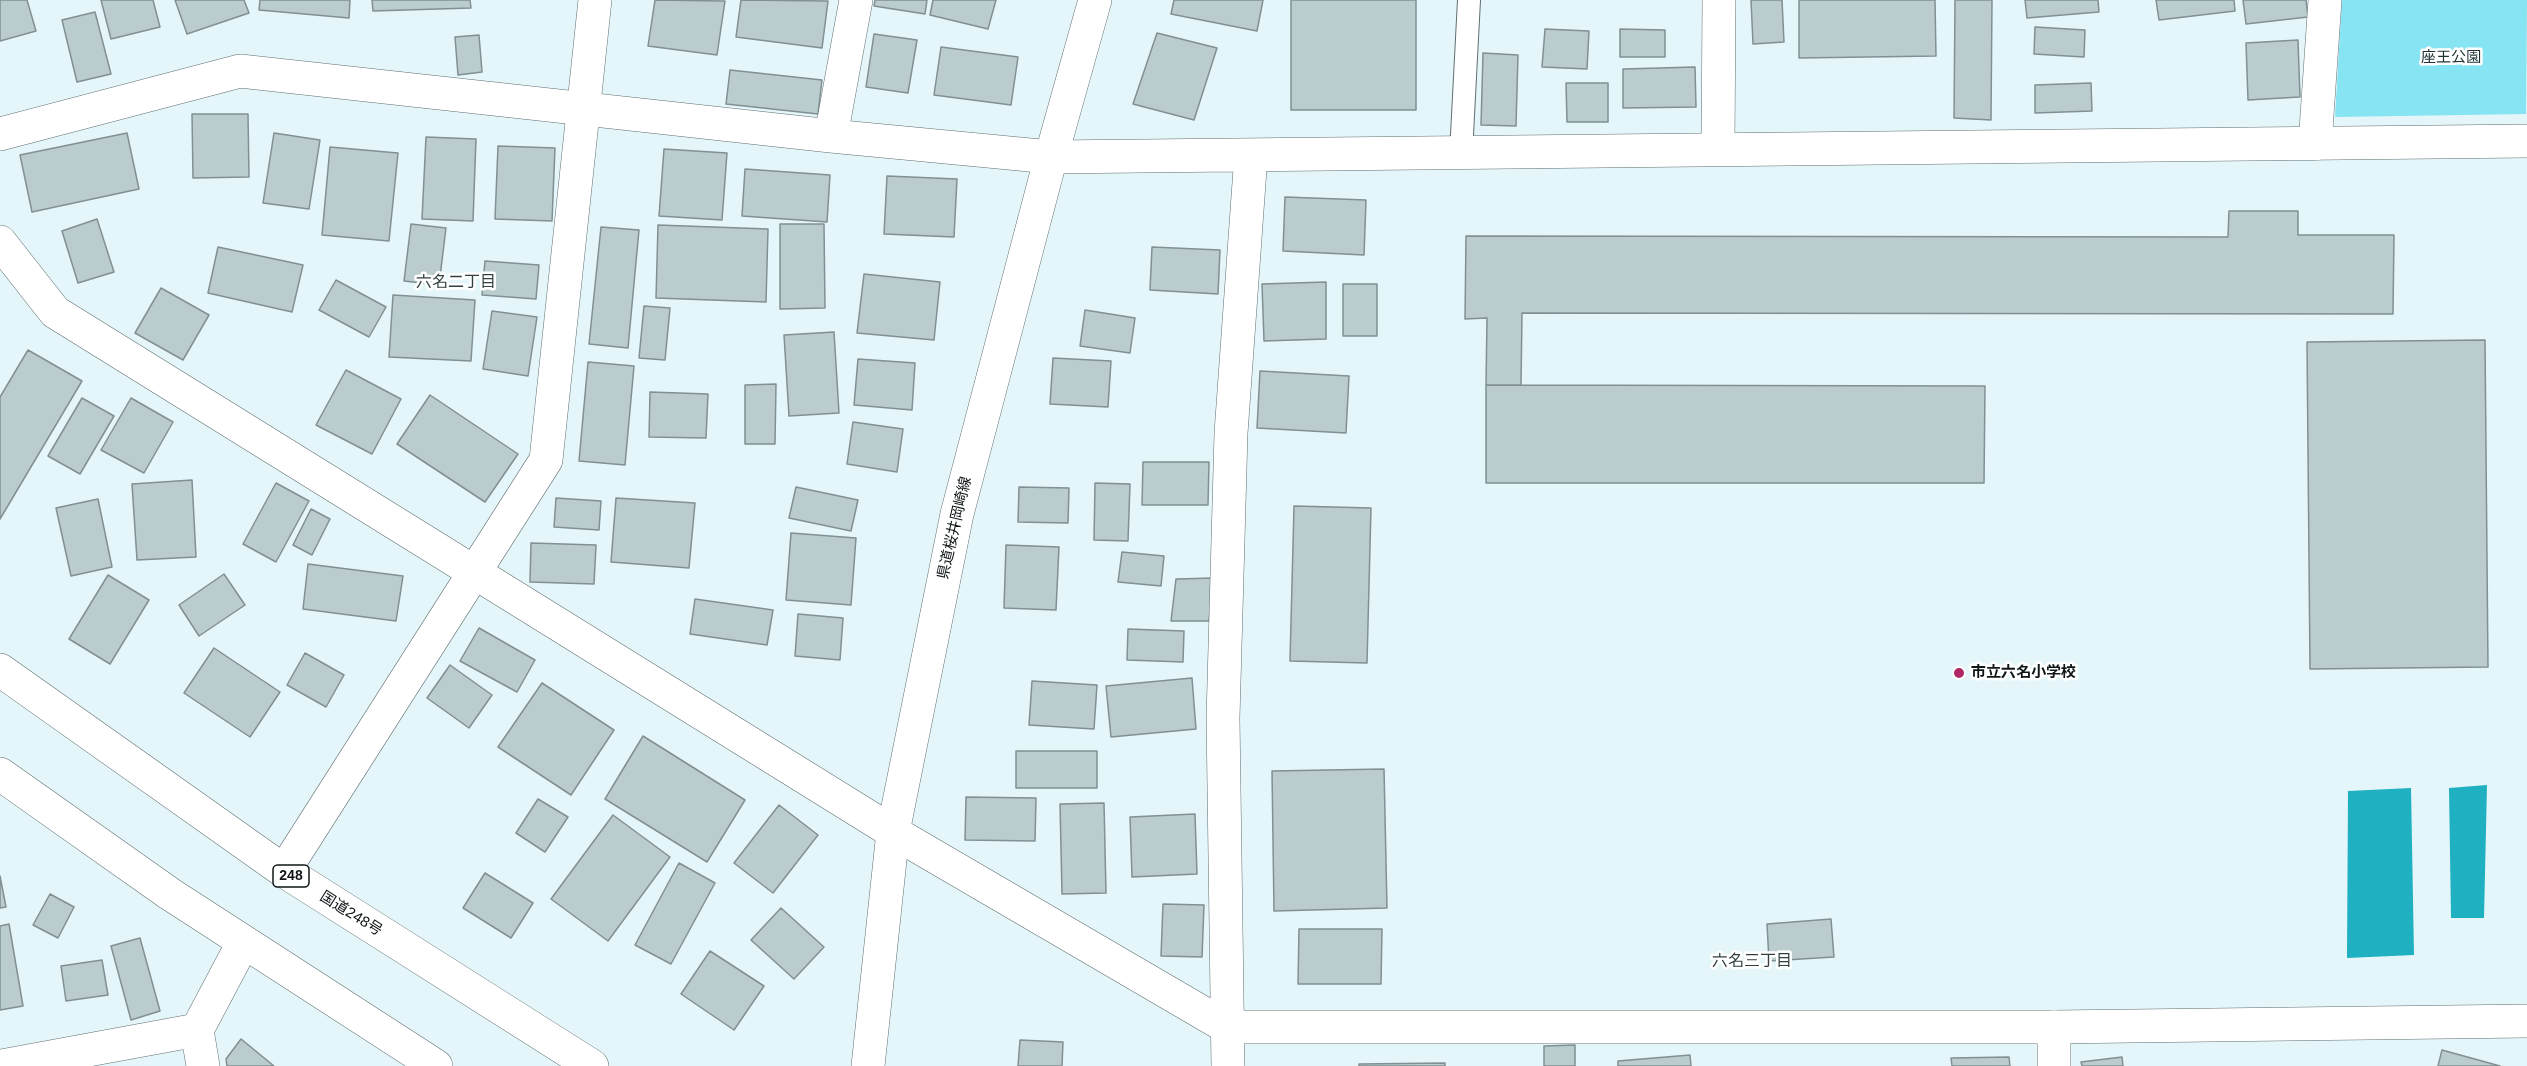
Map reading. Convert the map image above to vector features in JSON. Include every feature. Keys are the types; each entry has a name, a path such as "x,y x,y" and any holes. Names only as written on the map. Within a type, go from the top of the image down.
{"main road":[{"path":"284,872 546,460 596,0"},
{"path":"831,136 856,0"},
{"name":"県道桜井岡崎線","path":"868,1066 893,832 957,514 1095,0"},
{"path":"1718,149 1719,0"},
{"path":"2315,144 2325,0"},
{"path":"0,134 240,71 831,136 1051,157 2527,141"},
{"path":"1228,1066 1223,706 1231,433 1251,155"},
{"path":"0,242 55,312 476,571 893,832 1227,1027 2054,1027 2527,1021"},
{"name":"国道248号","path":"0,670 284,872 592,1066"},
{"path":"0,774 243,943 436,1066"},
{"path":"203,1066 197,1030 243,943"},
{"path":"2054,1027 2054,1066"},
{"path":"1,1066 197,1030"}],"lane":[{"path":"1461,154 1469,0"}],"green space":[{"name":"座王公園","path":"2342,0 2527,0 2526,114 2335,117"}],"shaded area":[{"path":"2487,785 2484,918 2451,918 2449,788"},
{"path":"2411,788 2414,955 2347,958 2348,791"}],"building":[{"path":"0,0 27,0 36,31 0,41"},
{"path":"101,0 153,0 160,27 111,39"},
{"path":"175,0 244,0 249,13 187,34"},
{"path":"260,0 350,0 349,18 259,10"},
{"path":"372,0 470,0 471,8 373,11"},
{"path":"655,0 725,1 717,55 648,46"},
{"path":"741,0 828,1 822,48 736,37"},
{"path":"875,0 927,0 925,14 874,6"},
{"path":"933,0 996,0 988,29 930,15"},
{"path":"1174,0 1263,0 1257,31 1171,14"},
{"path":"1291,0 1416,0 1416,110 1291,110"},
{"path":"1751,0 1782,0 1784,42 1753,44"},
{"path":"1799,0 1935,0 1936,56 1799,58"},
{"path":"1955,0 1992,0 1991,120 1954,118"},
{"path":"2025,0 2098,0 2099,12 2027,18"},
{"path":"2156,0 2234,0 2235,11 2159,20"},
{"path":"2243,0 2306,0 2308,17 2246,24"},
{"path":"95,12 111,74 77,82 62,20"},
{"path":"2035,27 2085,30 2084,57 2034,54"},
{"path":"1545,29 1589,31 1587,69 1542,67"},
{"path":"1620,29 1665,30 1665,57 1620,57"},
{"path":"1157,33 1217,48 1194,120 1133,104"},
{"path":"874,34 917,40 908,93 866,87"},
{"path":"479,35 482,72 458,75 455,37"},
{"path":"2298,40 2300,97 2248,100 2246,43"},
{"path":"941,47 1018,57 1011,105 934,95"},
{"path":"1483,53 1518,55 1516,126 1481,125"},
{"path":"1695,67 1696,107 1623,108 1623,69"},
{"path":"730,70 822,80 818,114 726,104"},
{"path":"1566,83 1608,83 1608,122 1567,122"},
{"path":"2091,83 2092,111 2035,113 2035,85"},
{"path":"192,114 248,114 249,177 193,178"},
{"path":"127,133 139,189 32,212 20,155"},
{"path":"274,133 320,140 309,209 263,203"},
{"path":"426,137 476,139 473,221 422,219"},
{"path":"498,146 555,148 552,221 495,219"},
{"path":"330,147 398,153 389,241 322,235"},
{"path":"664,149 727,153 722,220 659,216"},
{"path":"745,169 830,175 827,222 742,216"},
{"path":"887,176 957,179 954,237 884,234"},
{"path":"1285,197 1366,200 1364,255 1283,251"},
{"path":"2229,211 2298,211 2298,235 2394,235 2393,314 1522,313 1521,385 1486,385 1487,318 1465,319 1466,236 2228,237"},
{"path":"97,219 114,272 78,283 62,231"},
{"path":"411,224 446,228 439,285 404,281"},
{"path":"780,224 824,224 825,308 780,309"},
{"path":"658,225 768,229 766,302 656,298"},
{"path":"601,227 639,230 628,348 589,344"},
{"path":"218,247 303,265 292,312 208,293"},
{"path":"1152,247 1220,250 1218,294 1150,290"},
{"path":"485,261 539,265 536,299 482,295"},
{"path":"864,274 940,282 934,340 857,333"},
{"path":"336,280 386,307 369,337 319,310"},
{"path":"1326,282 1326,339 1264,341 1262,284"},
{"path":"1343,284 1377,284 1377,336 1343,336"},
{"path":"161,288 209,315 183,360 135,333"},
{"path":"393,295 475,300 471,361 389,357"},
{"path":"644,306 670,308 665,360 639,358"},
{"path":"1085,310 1135,318 1130,353 1080,346"},
{"path":"492,311 537,317 528,376 483,369"},
{"path":"834,332 839,413 789,416 784,335"},
{"path":"2485,340 2488,667 2310,669 2307,342"},
{"path":"28,350 82,381 0,519 0,397"},
{"path":"1053,358 1111,361 1108,407 1050,404"},
{"path":"858,359 915,363 912,410 854,405"},
{"path":"588,362 634,366 625,465 579,461"},
{"path":"346,370 401,399 372,454 316,425"},
{"path":"1260,371 1349,376 1346,433 1257,428"},
{"path":"776,384 775,444 745,444 745,385"},
{"path":"1486,385 1985,386 1984,483 1486,483"},
{"path":"650,392 708,394 706,438 649,437"},
{"path":"430,395 518,454 485,502 397,444"},
{"path":"82,398 114,416 80,474 48,456"},
{"path":"131,398 173,422 144,473 101,450"},
{"path":"853,422 903,429 897,472 847,464"},
{"path":"1143,462 1209,462 1208,505 1142,505"},
{"path":"192,480 196,557 137,560 132,484"},
{"path":"276,483 309,501 276,562 243,544"},
{"path":"1095,483 1130,484 1128,541 1094,540"},
{"path":"796,487 858,500 851,531 789,518"},
{"path":"1019,487 1069,488 1068,523 1018,522"},
{"path":"556,498 601,501 599,530 554,527"},
{"path":"616,498 695,503 689,568 611,562"},
{"path":"98,499 112,567 71,576 56,508"},
{"path":"1294,506 1371,508 1367,663 1290,661"},
{"path":"311,509 330,519 312,555 293,545"},
{"path":"791,533 856,538 851,605 786,600"},
{"path":"531,543 596,545 594,584 530,582"},
{"path":"1006,545 1059,547 1056,610 1004,608"},
{"path":"1122,552 1164,556 1161,586 1118,582"},
{"path":"308,564 403,576 396,621 303,609"},
{"path":"224,574 245,605 199,636 179,605"},
{"path":"108,575 149,600 110,664 69,639"},
{"path":"1214,578 1209,621 1171,621 1176,579"},
{"path":"695,599 773,610 767,645 690,634"},
{"path":"798,614 843,618 840,660 795,656"},
{"path":"479,628 535,660 517,692 460,661"},
{"path":"1128,629 1184,631 1183,662 1127,660"},
{"path":"214,648 280,692 250,737 184,693"},
{"path":"305,653 344,675 326,707 287,685"},
{"path":"450,665 492,695 469,728 427,698"},
{"path":"1192,678 1196,729 1111,737 1106,686"},
{"path":"1032,681 1097,685 1094,729 1029,725"},
{"path":"542,683 614,730 571,795 498,747"},
{"path":"643,736 745,800 707,862 605,799"},
{"path":"1016,751 1097,751 1097,788 1016,788"},
{"path":"1384,769 1387,908 1274,911 1272,771"},
{"path":"966,797 1036,798 1035,841 965,840"},
{"path":"538,799 568,817 545,852 516,833"},
{"path":"1104,803 1106,893 1062,894 1060,804"},
{"path":"779,805 818,835 773,893 734,863"},
{"path":"1195,814 1197,874 1132,877 1130,817"},
{"path":"613,815 670,857 608,941 551,899"},
{"path":"679,863 715,883 671,964 635,945"},
{"path":"485,873 533,903 511,938 463,908"},
{"path":"0,876 6,907 0,908"},
{"path":"50,894 74,907 58,938 33,925"},
{"path":"1163,904 1204,905 1202,957 1161,956"},
{"path":"781,908 824,947 794,979 751,940"},
{"path":"1831,919 1834,957 1769,961 1767,924"},
{"path":"9,924 23,1006 0,1010 0,926"},
{"path":"1299,929 1382,929 1381,984 1298,984"},
{"path":"140,938 160,1011 131,1020 111,946"},
{"path":"710,951 764,986 734,1030 681,994"},
{"path":"102,960 108,995 66,1001 61,966"},
{"path":"241,1039 274,1066 227,1066 226,1059"},
{"path":"1020,1040 1063,1042 1062,1066 1018,1066"},
{"path":"1575,1045 1575,1066 1544,1066 1544,1046"},
{"path":"2442,1050 2500,1066 2438,1066"},
{"path":"1690,1055 1691,1066 1618,1066 1618,1061"},
{"path":"2009,1057 2010,1066 1952,1066 1951,1058"},
{"path":"2122,1057 2123,1066 2082,1066 2081,1062"},
{"path":"1445,1063 1445,1066 1359,1066 1359,1064"}],"place":[{"name":"市立六名小学校","path":"1959,673"}],"district":[{"name":"六名二丁目","path":"456,283"},
{"name":"六名三丁目","path":"1752,962"}]}
